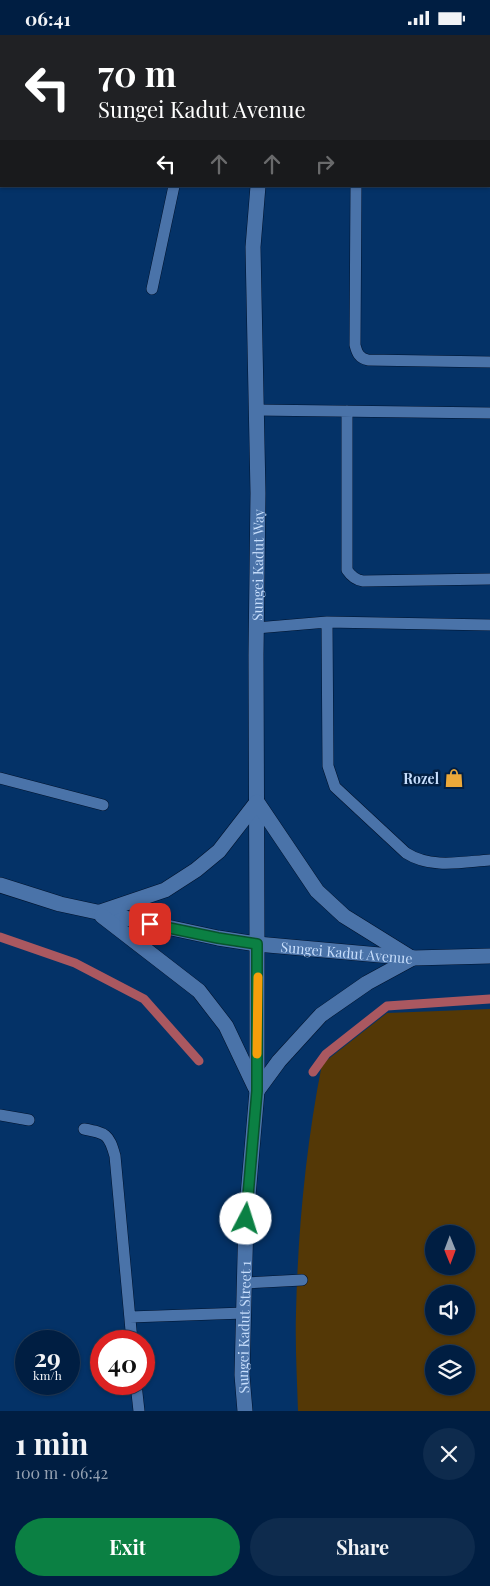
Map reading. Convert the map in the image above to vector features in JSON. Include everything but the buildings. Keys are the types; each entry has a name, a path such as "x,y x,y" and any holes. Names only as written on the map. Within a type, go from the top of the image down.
{"street":[{"name":"Sungei Kadut Way","path":"257,944 256,627 258,493 254,247 258,187"},
{"path":"98,913 165,890 196,870 219,851 257,802 317,891 344,916 413,958"},
{"name":"Sungei Kadut Avenue","path":"0,885 60,905 218,938 257,944 413,958 490,956"},
{"path":"98,913 199,991 226,1026 257,1091 279,1061 321,1015 367,983 413,958"},
{"name":"Sungei Kadut Street 1","path":"245,1411 242,1375 244,1283 246,1219 257,1091 257,944"}],"lane":[{"path":"152,289 174,187"},
{"path":"356,187 355,345 357,353 362,359 368,360 490,362"},
{"path":"256,410 490,413"},
{"path":"347,411 347,569 350,575 357,580 363,581 490,579"},
{"path":"327,622 328,766 335,787 406,853 414,858 433,863 490,860"},
{"path":"256,627 327,622 490,625"},
{"path":"0,778 103,805"},
{"path":"0,1115 29,1120"},
{"path":"84,1129 101,1132 112,1143 115,1156 131,1330"},
{"path":"244,1283 302,1280"},
{"path":"130,1317 244,1313"},
{"path":"137,1395 139,1411"}],"shaded area":[{"path":"0,187 490,187 490,1411 0,1411"},
{"path":"490,1009 490,1411 298,1411 296,1324 299,1250 307,1156 322,1064 387,1013"}],"waterway":[{"path":"0,937 75,963 144,999 199,1061"},
{"path":"313,1072 326,1054 387,1006 490,999"}],"slow traffic":[{"path":"257,1054 258,977"}],"place":[{"name":"Rozel","path":"454,778"}],"route":[{"path":"150,924 257,944 257,1091 246,1219"}]}
